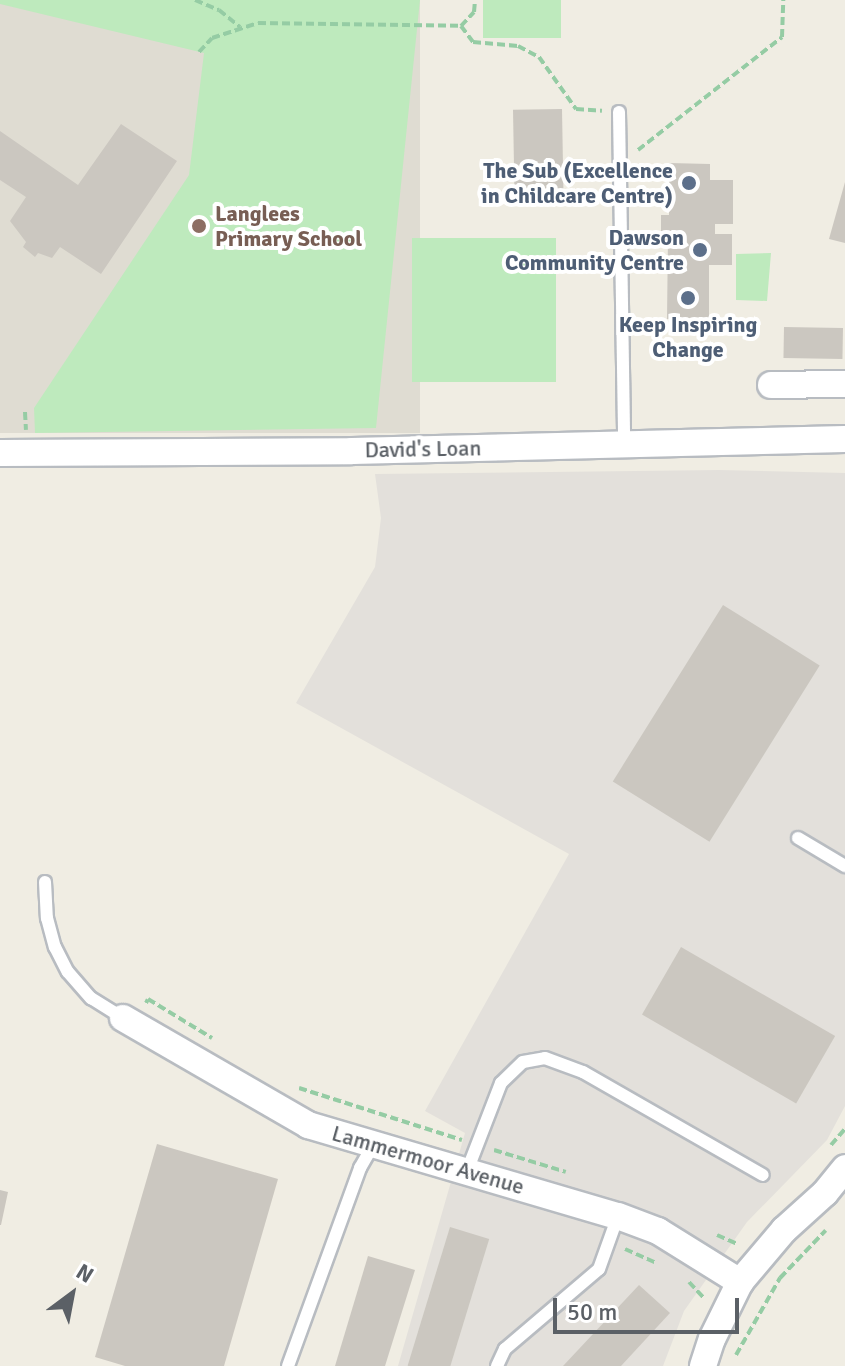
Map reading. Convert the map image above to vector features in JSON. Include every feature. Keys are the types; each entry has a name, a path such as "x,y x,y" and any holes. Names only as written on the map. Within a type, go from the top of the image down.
{"street":[{"path":"771,385 845,384"},
{"name":"David's Loan","path":"0,453 352,451 845,439"},
{"name":"Lammermoor Avenue","path":"128,1021 308,1125 618,1216 658,1231 740,1282"},
{"path":"703,1366 712,1339 740,1282 784,1230 825,1193 845,1168"}],"lane":[{"path":"619,112 624,444"},
{"path":"798,838 845,866"},
{"path":"45,882 47,918 55,947 68,972 91,998 128,1021"},
{"path":"467,1171 501,1083 523,1062 545,1058 583,1072 763,1175"},
{"path":"288,1366 360,1168 374,1144"},
{"path":"497,1366 505,1349 599,1269 618,1216"}],"path":[{"path":"195,0 219,10 241,28"},
{"path":"199,52 212,38 258,23 461,26 474,12 475,0"},
{"path":"620,164 782,37 783,0"},
{"path":"461,26 473,42 518,46 539,57 576,109 619,112"},
{"path":"128,1021 148,999 224,1045"},
{"path":"287,1084 576,1175"},
{"path":"732,1366 754,1317 780,1278 834,1222"},
{"path":"708,1230 737,1244"}],"shaded area":[{"name":"Langlees Primary School","path":"0,0 420,0 420,433 0,433"},
{"path":"719,470 845,473 845,1106 827,1140 747,1222 684,1311 663,1366 398,1366 465,1133 425,1111 569,854 296,703 375,567 381,518 375,474"}],"green space":[{"name":"Langlees Primary School","path":"0,0 420,0 376,428 35,433 34,408 189,175 204,53 0,4"},
{"path":"483,0 561,0 561,38 483,38"},
{"path":"412,238 556,238 556,382 412,382"},
{"path":"771,253 767,301 736,300 736,254"}],"building":[{"path":"562,109 564,202 515,203 513,110"},
{"path":"121,124 177,161 101,274 60,247 52,258 38,253 35,257 23,247 26,242 10,221 26,197 0,180 0,131 78,185"},
{"name":"Dawson Community Centre","path":"669,163 710,164 710,180 733,180 733,224 715,224 715,234 732,234 732,265 709,265 709,318 667,319 668,235 661,236 661,215 669,215"},
{"path":"845,182 845,243 829,239"},
{"path":"784,327 843,328 842,359 783,358"},
{"path":"723,605 820,665 709,842 613,781"},
{"path":"681,947 835,1036 796,1104 642,1015"},
{"path":"157,1144 278,1179 224,1366 125,1366 95,1357"},
{"path":"0,1190 8,1192 1,1225 0,1225"},
{"path":"450,1227 489,1239 450,1366 408,1366"},
{"path":"368,1256 415,1270 385,1366 335,1366"},
{"path":"639,1285 670,1313 621,1366 563,1366"}],"place":[{"name":"The Sub (Excellence in Childcare Centre)","path":"689,183"},
{"name":"Langlees Primary School","path":"199,226"},
{"name":"Dawson Community Centre","path":"700,250"},
{"name":"Keep Inspiring Change","path":"688,298"}]}
